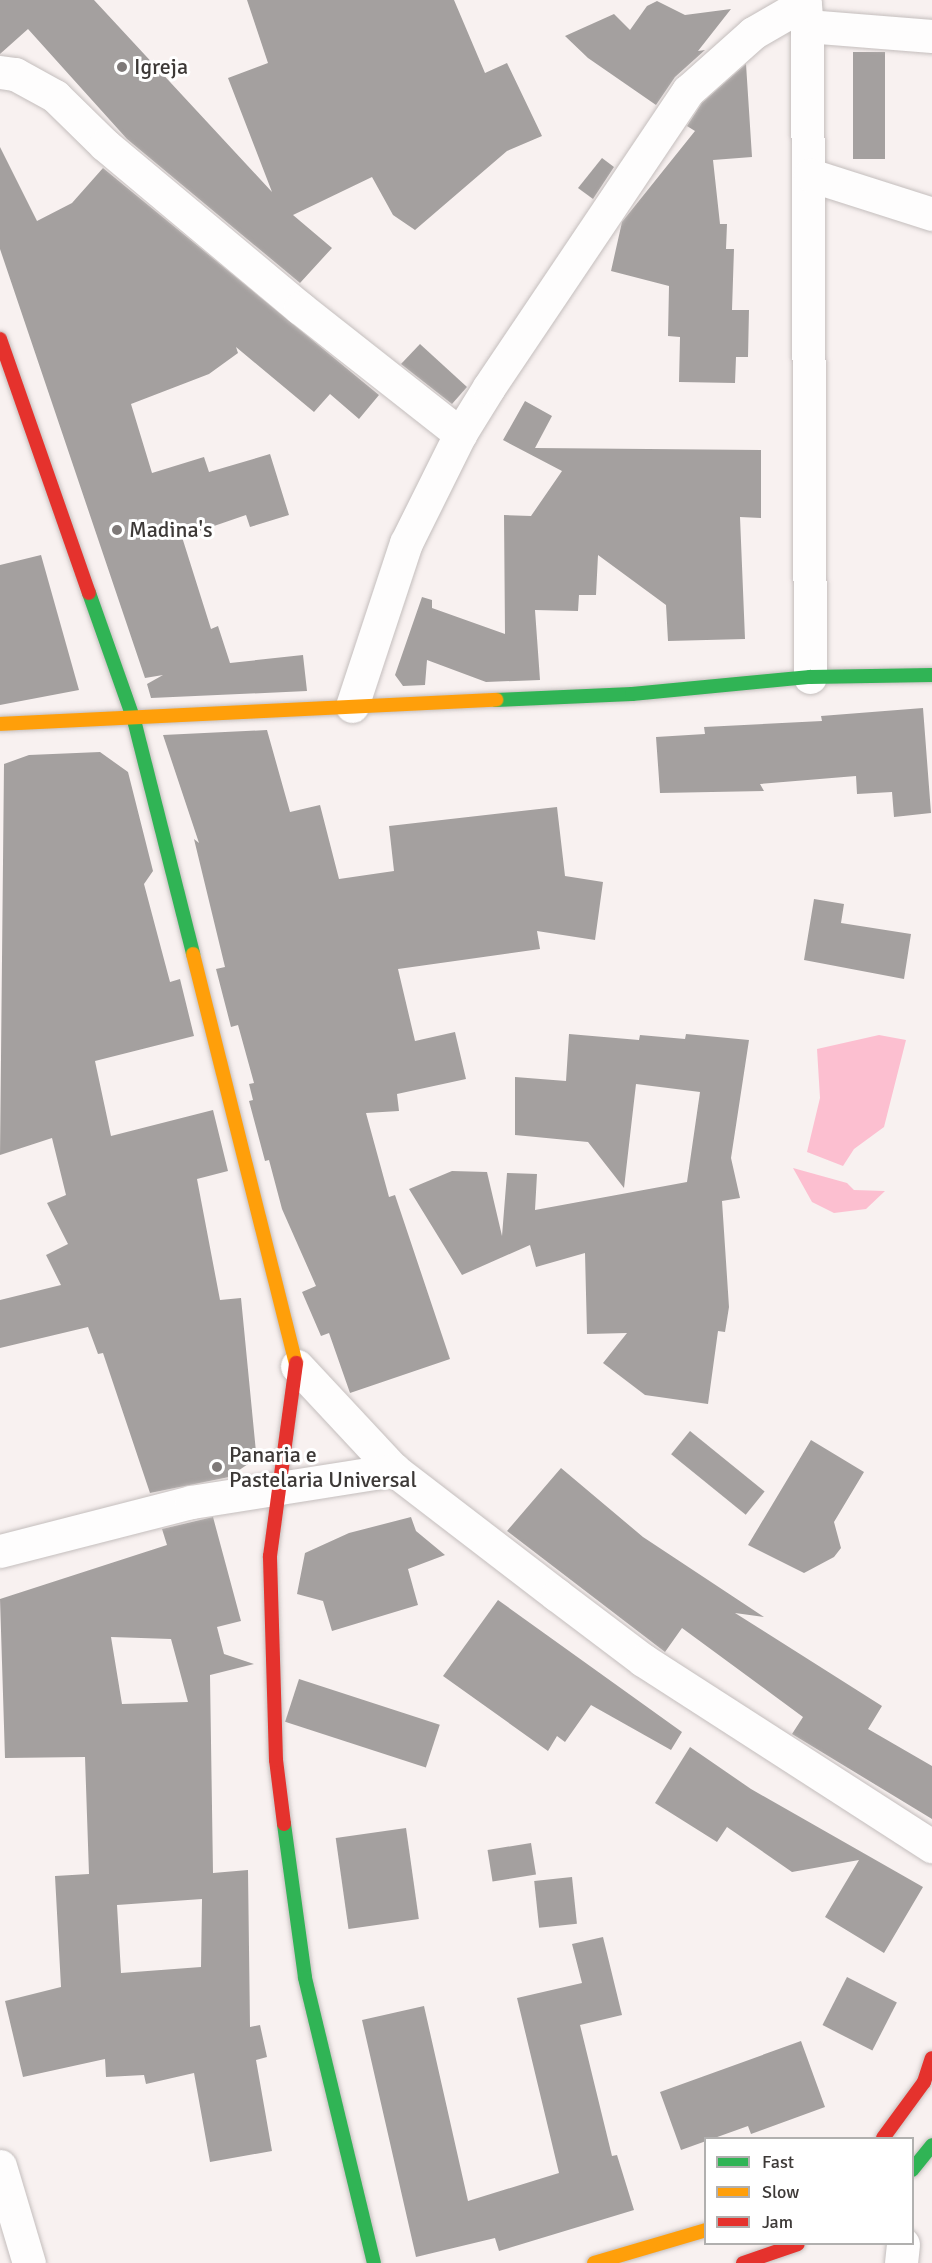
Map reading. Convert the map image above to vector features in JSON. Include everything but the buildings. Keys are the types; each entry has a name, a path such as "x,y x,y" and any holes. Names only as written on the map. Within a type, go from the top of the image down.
{"street":[{"path":"806,10 810,175 810,677"},
{"path":"352,706 406,543 460,434 655,134 688,91 753,33 806,10 932,36"},
{"path":"0,72 15,74 55,96 105,145 300,308 460,434"},
{"path":"810,175 932,214"},
{"path":"0,339 134,720 297,1366 283,1487 270,1556 269,1626 287,1859 305,1978 374,2263"},
{"path":"0,724 134,720 352,706 632,694 810,677 932,675"},
{"path":"297,1366 394,1470 643,1660 932,1846"},
{"path":"0,1551 191,1502 394,1470"},
{"path":"884,2137 924,2082 932,2058"},
{"path":"914,2168 932,2145"},
{"path":"0,2166 28,2263"},
{"path":"594,2263 704,2230"},
{"path":"743,2263 795,2245"},
{"path":"901,2263 903,2245"}],"shaded area":[{"path":"879,1035 906,1040 884,1127 854,1149 843,1166 807,1152 820,1098 817,1049"},
{"path":"793,1168 847,1183 854,1190 885,1191 866,1209 834,1213 812,1202"}],"traffic: fast":[{"path":"89,593 134,720 193,954"},
{"path":"496,700 632,694 810,677 932,675"},
{"path":"284,1824 305,1978 374,2263"},
{"path":"914,2168 932,2145"}],"traffic: slow":[{"path":"0,724 496,700"},
{"path":"193,954 296,1363"},
{"path":"594,2263 704,2231"}],"traffic: jam":[{"path":"0,339 89,593"},
{"path":"284,1824 276,1760 270,1556 296,1363"},
{"path":"884,2137 924,2082 932,2058"},
{"path":"743,2263 795,2245"}],"place":[{"name":"Igreja","path":"122,67"},
{"name":"Madina's","path":"117,530"},
{"name":"Panaria e Pastelaria Universal","path":"217,1467"}]}
